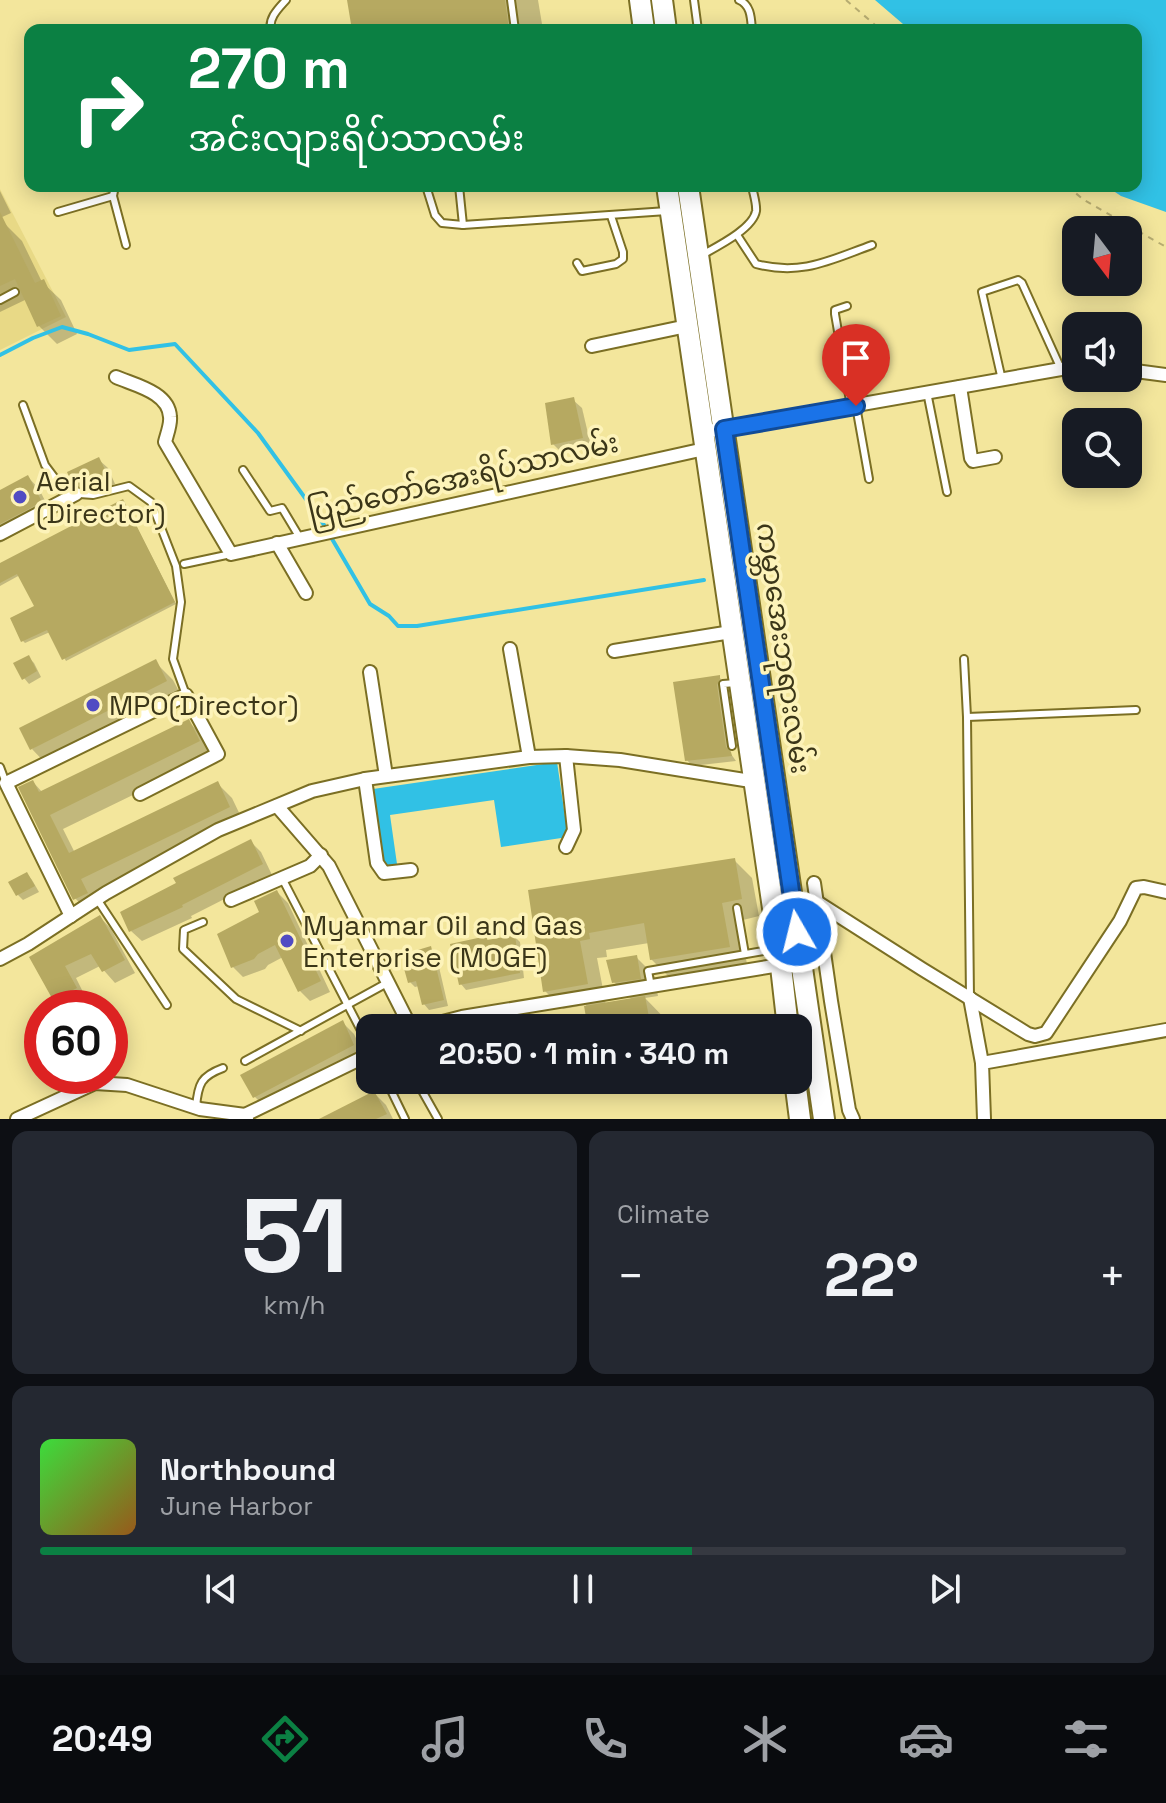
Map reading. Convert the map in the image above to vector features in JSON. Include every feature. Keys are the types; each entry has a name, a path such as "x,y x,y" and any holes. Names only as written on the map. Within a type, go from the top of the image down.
{"main road":[{"path":"640,0 643,24"},
{"path":"662,0 665,24"},
{"name":"ကမ္ဘာအေးဘုရားလမ်း","path":"668,192 671,211 688,258 725,436 824,1119"},
{"name":"ကမ္ဘာအေးဘုရားလမ်း","path":"688,192 687,326 787,1014"},
{"path":"797,1094 800,1119"}],"street":[{"path":"592,346 687,326"},
{"name":"ပြည်တော်အေးရိပ်သာလမ်း","path":"231,554 854,406 1061,369"},
{"path":"1142,372 1166,375"},
{"path":"116,377 157,395 167,405 171,417 165,442 231,554"},
{"path":"960,387 971,458 979,461 995,457"},
{"path":"0,534 76,494"},
{"path":"277,543 306,593"},
{"path":"614,651 731,632"},
{"path":"510,649 529,757"},
{"path":"370,672 386,776"},
{"path":"71,916 6,783 186,695 218,754 140,794"},
{"path":"0,959 218,830 312,791 365,779 529,757 566,756 620,760 775,784"},
{"path":"566,756 574,830 566,847"},
{"path":"365,779 377,863 384,873 411,870"},
{"path":"277,806 329,866 404,1014"},
{"path":"231,900 310,866 321,855"},
{"path":"814,883 849,1110 853,1119"},
{"path":"817,902 1035,1036 1046,1033 1120,921 1136,888 1166,892"},
{"path":"480,1014 651,986 779,957 802,962"},
{"path":"970,998 982,1063 984,1119"},
{"path":"982,1063 1166,1030"},
{"path":"17,1119 95,1083 127,1085 215,1115 245,1118 356,1061"}],"lane":[{"path":"270,24 286,0"},
{"path":"511,0 514,24"},
{"path":"694,0 697,24"},
{"path":"739,0 751,12 752,24"},
{"path":"114,192 126,245"},
{"path":"428,192 435,215 442,223 463,225 671,211"},
{"path":"460,192 463,225"},
{"path":"688,258 737,235 756,212 753,192"},
{"path":"58,212 113,196"},
{"path":"577,263 582,271 616,264 623,259 611,216"},
{"path":"737,235 756,264 785,269 807,268 872,245"},
{"path":"1002,380 982,292 1018,280 1061,369"},
{"path":"0,300 15,292"},
{"path":"847,306 835,310 869,479"},
{"path":"927,392 947,492"},
{"path":"23,405 45,465 66,493 93,495 129,486 151,502 176,566 181,602 173,659 186,695"},
{"path":"243,470 270,511 282,508 300,538"},
{"path":"184,564 231,554"},
{"path":"964,659 970,998"},
{"path":"732,746 723,684 739,683"},
{"path":"967,717 1136,710"},
{"path":"0,767 6,783"},
{"path":"282,878 356,1021"},
{"path":"97,899 167,1005"},
{"path":"737,908 745,954"},
{"path":"203,922 184,930 183,949 236,999 301,1031"},
{"path":"651,986 648,971 745,954 779,957"},
{"path":"245,1061 387,983"},
{"path":"196,1108 197,1088 204,1078 223,1068"},
{"path":"393,1094 405,1119"},
{"path":"424,1094 438,1119"}],"path":[{"path":"846,0 874,24"},
{"path":"1074,192 1166,247"}],"shaded area":[{"path":"0,189 66,317 0,350"}],"water":[{"path":"875,0 1166,0 1166,212 1115,192 1142,192 1142,24 903,24"},
{"path":"557,762 568,837 501,847 494,800 390,815 397,864 384,866 373,789"}],"building":[{"path":"347,0 505,0 508,24 351,24"},
{"path":"0,212 35,283 44,279 61,316 37,327 15,279 0,286"},
{"path":"574,397 583,438 551,445 545,403"},
{"path":"99,457 108,476 82,487 73,486 67,472"},
{"name":"Aerial (Director)","path":"28,475 42,502 0,524 0,490"},
{"path":"123,499 175,602 62,660 47,630 21,642 10,618 34,606 17,574 0,583 0,563"},
{"path":"29,655 37,671 22,680 13,663"},
{"name":"MPO(Director)","path":"156,659 167,681 30,750 19,728"},
{"path":"720,675 717,685 726,747 732,756 685,761 673,682"},
{"path":"189,719 200,741 50,815 69,853 218,781 230,807 81,879 88,893 73,900 18,787 33,780 39,792"},
{"path":"251,839 263,864 129,932 120,912 176,883 173,878"},
{"path":"735,858 742,899 722,903 730,947 650,960 644,923 589,933 590,939 580,941 588,984 543,992 528,890"},
{"path":"27,872 35,886 16,896 8,882"},
{"path":"277,890 321,981 298,992 275,945 254,959 231,968 217,934 259,912 254,901"},
{"path":"100,915 125,960 102,972 91,954 65,966 77,988 47,990 29,957"},
{"path":"515,935 520,973 459,985 450,944 487,936 487,940"},
{"path":"431,946 444,1000 422,1005 416,981 408,983 403,965 413,963 411,952"},
{"path":"637,955 641,979 612,983 606,960"},
{"path":"645,996 648,1014 585,1014 584,1006"},
{"path":"343,1020 354,1045 253,1098 240,1075"},
{"path":"368,1094 376,1094 387,1114 376,1119 319,1119"}],"waterway":[{"path":"0,355 62,327 129,350 175,344 258,433 321,520 370,604 398,626 417,626 704,580"}],"place":[{"name":"Aerial (Director)","path":"20,497"},
{"name":"MPO(Director)","path":"93,705"},
{"name":"Myanmar Oil and Gas Enterprise (MOGE)","path":"287,941"}],"route":[{"path":"797,932 724,429 856,406"}]}
